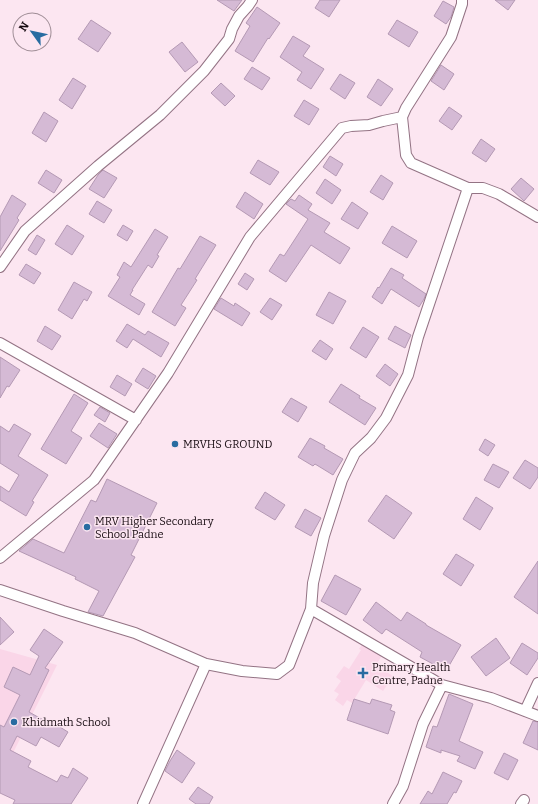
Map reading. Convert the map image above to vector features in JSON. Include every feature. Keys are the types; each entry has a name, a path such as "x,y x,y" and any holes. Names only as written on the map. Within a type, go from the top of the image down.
{"street":[{"path":"0,267 25,231 98,166 160,115 204,71 229,39 232,29 239,16 252,0"},
{"path":"462,0 451,37 406,108 402,117 406,155 410,163 468,188 483,188 499,194 538,217"},
{"path":"0,558 94,480 168,373 250,237 342,128 369,125 402,117"},
{"path":"0,590 135,633 206,664 242,671 277,674 289,665 311,609 314,583 324,536 342,480 355,453 371,438 386,418 408,375 418,337 468,188"},
{"path":"0,343 136,420"},
{"path":"311,609 442,685 490,698 538,716"},
{"path":"143,804 206,664"},
{"path":"525,711 538,683"},
{"path":"393,804 403,786 423,724 442,685"}],"shaded area":[{"name":"Primary Health Centre, Padne","path":"363,643 382,655 378,662 386,667 383,670 393,676 383,691 366,680 352,703 347,700 343,706 335,700 339,694 334,691 341,681 336,677 344,666 349,669 361,650 359,649"},
{"name":"Khidmath School","path":"0,649 57,665 0,779"}],"building":[{"path":"217,0 242,0 234,11"},
{"path":"320,0 340,0 329,17 315,8"},
{"path":"495,0 515,0 508,10"},
{"path":"443,1 454,7 451,17 446,24 434,16"},
{"path":"257,7 280,23 269,39 268,38 253,62 235,51 250,26 246,23"},
{"path":"91,20 111,33 98,52 78,39"},
{"path":"397,20 418,32 409,47 388,34"},
{"path":"293,36 310,46 303,56 324,69 311,89 297,80 302,72 280,57"},
{"path":"182,42 198,62 185,72 169,52"},
{"path":"441,65 454,74 444,90 431,81"},
{"path":"252,67 270,78 262,90 244,79"},
{"path":"340,74 355,83 345,99 330,89"},
{"path":"73,78 86,86 72,109 59,100"},
{"path":"378,79 393,89 381,106 367,97"},
{"path":"221,83 235,96 225,106 211,93"},
{"path":"304,100 319,109 309,125 294,116"},
{"path":"449,107 462,116 452,130 439,121"},
{"path":"44,112 58,121 46,142 32,133"},
{"path":"481,139 495,149 486,162 472,153"},
{"path":"330,156 343,164 336,176 323,167"},
{"path":"258,160 279,172 270,185 250,173"},
{"path":"46,170 62,180 54,193 38,183"},
{"path":"103,170 117,178 104,198 89,189"},
{"path":"381,175 393,183 383,200 370,192"},
{"path":"521,178 534,189 524,201 511,189"},
{"path":"325,179 341,190 332,204 316,193"},
{"path":"245,192 263,204 254,219 236,207"},
{"path":"12,195 26,204 17,218 19,220 0,251 0,217"},
{"path":"299,195 312,204 308,210 330,223 324,232 350,248 340,264 311,245 286,282 269,271 280,254 284,256 308,219 286,204 291,199 295,201"},
{"path":"97,201 112,210 104,223 89,214"},
{"path":"352,202 368,213 358,229 341,219"},
{"path":"67,225 84,236 72,255 55,244"},
{"path":"123,225 133,231 127,241 117,235"},
{"path":"392,226 417,241 407,258 382,243"},
{"path":"155,229 168,237 157,255 159,256 152,268 148,265 130,295 145,304 139,315 108,296 120,277 117,275 124,262 131,267"},
{"path":"37,235 45,240 36,255 28,250"},
{"path":"200,236 216,245 195,279 197,280 181,305 186,308 175,326 152,312 178,268 180,269"},
{"path":"26,264 41,273 34,284 19,275"},
{"path":"391,268 404,275 402,278 426,294 419,307 391,289 382,304 372,297"},
{"path":"245,273 254,279 247,290 238,284"},
{"path":"74,282 92,292 87,301 84,299 72,319 58,310"},
{"path":"329,292 346,301 333,324 316,315"},
{"path":"221,298 234,306 235,303 250,313 242,326 214,309"},
{"path":"270,298 282,305 272,320 260,312"},
{"path":"127,324 145,335 148,331 169,343 161,357 133,339 127,348 116,341"},
{"path":"45,326 61,336 52,350 37,341"},
{"path":"395,326 411,335 405,348 388,339"},
{"path":"363,327 379,337 366,358 350,348"},
{"path":"320,340 333,349 326,360 312,351"},
{"path":"0,357 20,370 9,387 7,386 0,398"},
{"path":"385,364 398,374 390,386 376,376"},
{"path":"143,368 156,376 148,389 135,381"},
{"path":"117,375 132,384 125,396 110,387"},
{"path":"341,384 360,396 359,398 376,408 365,425 329,402"},
{"path":"74,394 88,403 71,431 82,438 66,464 41,449"},
{"path":"291,398 307,407 298,422 282,412"},
{"path":"100,407 110,413 105,422 94,415"},
{"path":"99,423 117,434 108,448 90,436"},
{"path":"14,424 31,434 18,456 48,475 32,501 34,502 26,516 0,500 0,486 9,492 19,475 0,463 0,426 9,432"},
{"path":"310,438 325,446 324,448 343,459 333,475 315,464 313,466 298,457"},
{"path":"485,439 495,445 488,456 479,450"},
{"path":"525,460 538,468 538,477 530,489 513,478"},
{"path":"493,464 509,472 499,488 484,480"},
{"path":"107,479 157,503 131,555 135,557 103,616 88,612 99,591 75,579 76,577 19,551 33,539 64,553 91,500 96,502"},
{"path":"265,492 285,505 275,520 255,508"},
{"path":"386,495 412,513 394,539 368,521"},
{"path":"476,497 493,508 480,530 463,519"},
{"path":"305,509 321,518 311,536 295,527"},
{"path":"456,554 474,565 461,586 443,574"},
{"path":"538,561 538,614 514,597"},
{"path":"335,575 361,589 346,615 321,601"},
{"path":"376,602 401,621 407,612 461,645 446,671 420,657 422,652 386,629 382,634 363,620"},
{"path":"0,617 14,632 0,645"},
{"path":"44,629 63,642 45,668 49,670 29,712 68,732 59,747 41,737 36,746 17,736 10,750 31,761 28,767 57,782 61,775 68,778 73,768 88,778 71,804 13,804 15,800 0,793 0,725 4,727 20,695 4,687 13,667 30,675 39,656 30,650"},
{"path":"496,638 510,658 486,676 471,657"},
{"path":"522,643 538,653 538,658 527,675 510,663"},
{"path":"449,694 473,704 459,741 483,752 475,769 457,761 460,756 441,750 441,753 426,747 433,726 437,727"},
{"path":"354,699 370,704 372,699 392,705 390,710 395,712 388,734 347,720"},
{"path":"533,721 538,722 538,750 523,743"},
{"path":"177,750 195,763 182,783 165,771"},
{"path":"504,753 518,760 508,780 494,773"},
{"path":"443,772 462,781 456,793 454,792 447,804 420,804 428,791 432,794"},
{"path":"198,787 213,797 209,804 196,804 189,799"}],"place":[{"name":"MRVHS GROUND","path":"175,444"},
{"name":"MRV Higher Secondary School Padne","path":"87,527"},
{"name":"Primary Health Centre, Padne","path":"363,673"},
{"name":"Khidmath School","path":"14,722"}]}
